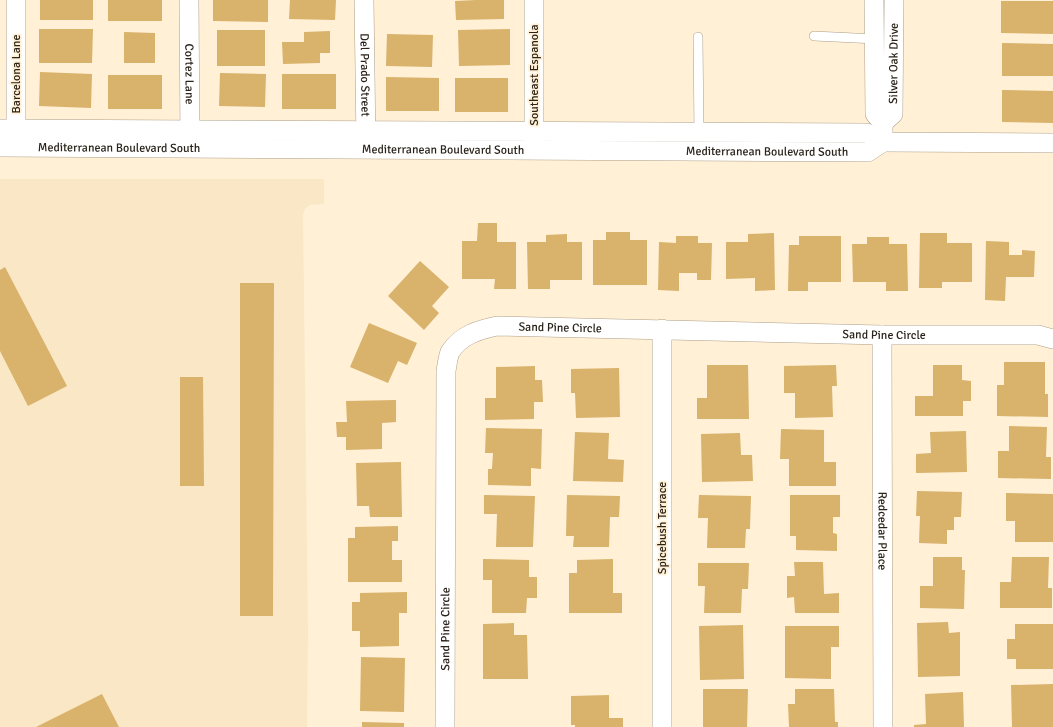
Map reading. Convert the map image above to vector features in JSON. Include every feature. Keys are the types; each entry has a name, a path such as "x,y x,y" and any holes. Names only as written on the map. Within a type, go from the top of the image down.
{"street":[{"name":"Barcelona Lane","path":"8,138 16,0"},
{"name":"Cortez Lane","path":"189,0 190,140"},
{"name":"Del Prado Street","path":"364,0 366,140"},
{"name":"Southeast Espanola","path":"534,0 534,141"},
{"name":"Silver Oak Drive","path":"874,0 875,114 882,132"},
{"name":"Silver Oak Drive","path":"882,132 893,114 894,0"},
{"name":"Mediterranean Boulevard South","path":"8,138 699,142 882,132 1053,143"},
{"name":"Sand Pine Circle","path":"445,727 446,371 450,353 463,338 478,330 497,326 882,335 1038,335 1053,339"},
{"name":"Spicebush Terrace","path":"662,329 662,727"},
{"name":"Redcedar Place","path":"882,335 883,727"}],"lane":[{"path":"814,36 894,39"},
{"path":"698,37 699,142"}],"shaded area":[{"path":"0,179 324,179 324,204 310,205 305,209 303,215 308,631 307,727 0,727"}],"building":[{"path":"40,0 93,0 93,20 40,20"},
{"path":"108,0 162,0 162,21 108,21"},
{"path":"213,0 268,0 268,22 213,21"},
{"path":"290,0 336,0 335,20 289,19"},
{"path":"504,0 504,19 456,20 455,1"},
{"path":"1001,1 1053,1 1053,34 1001,33"},
{"path":"39,29 93,29 92,63 39,63"},
{"path":"510,29 510,65 459,66 458,30"},
{"path":"217,30 265,30 265,66 217,66"},
{"path":"330,31 330,53 320,53 320,63 283,64 282,42 304,42 304,32"},
{"path":"124,32 155,33 155,63 124,63"},
{"path":"387,34 433,35 432,67 386,66"},
{"path":"1002,43 1053,44 1053,76 1002,76"},
{"path":"40,72 92,74 91,108 39,106"},
{"path":"220,73 266,74 265,107 219,106"},
{"path":"282,74 336,74 336,109 282,109"},
{"path":"108,75 162,75 162,109 108,109"},
{"path":"386,77 439,78 439,111 386,111"},
{"path":"455,78 508,78 508,112 455,112"},
{"path":"1002,90 1053,91 1053,123 1002,122"},
{"path":"478,223 497,223 497,242 516,242 516,289 494,289 495,279 462,279 462,241 477,241"},
{"path":"606,232 630,232 630,240 647,240 647,285 593,285 593,240 606,240"},
{"path":"774,233 775,290 755,291 755,278 726,279 726,242 748,242 748,234"},
{"path":"920,233 947,233 947,243 972,243 972,282 942,282 942,288 919,288"},
{"path":"567,234 567,242 582,242 582,280 550,280 550,289 528,289 527,242 546,242 546,235"},
{"path":"676,236 698,236 698,243 712,243 711,280 697,280 697,273 679,273 679,291 658,290 659,242 676,243"},
{"path":"799,236 841,236 841,282 808,282 808,291 788,291 789,245 799,245"},
{"path":"867,237 889,237 889,244 907,244 908,291 886,291 886,282 853,282 852,244 867,244"},
{"path":"986,241 1009,242 1009,255 1022,255 1022,250 1035,251 1034,277 1006,277 1005,301 985,300"},
{"path":"420,261 449,287 432,306 439,313 424,330 388,296"},
{"path":"5,267 67,386 28,406 0,351 0,270"},
{"path":"240,283 274,283 273,616 240,616"},
{"path":"369,323 417,343 407,365 398,361 388,383 350,367"},
{"path":"1004,362 1045,362 1045,394 1048,394 1048,417 997,416 997,385 1004,385"},
{"path":"707,365 748,365 749,419 697,419 697,398 707,398"},
{"path":"836,365 837,386 832,386 833,417 795,418 795,393 784,393 784,366"},
{"path":"933,365 962,365 962,380 971,381 971,401 963,401 963,416 915,416 915,396 933,396"},
{"path":"535,366 535,380 542,380 543,402 534,402 534,419 485,420 485,398 496,398 496,367"},
{"path":"619,368 620,417 576,418 575,393 571,393 571,369"},
{"path":"180,377 203,377 204,486 180,486"},
{"path":"396,400 396,422 382,423 382,449 346,450 346,437 337,437 336,422 347,422 346,401"},
{"path":"1009,426 1047,427 1046,457 1051,457 1051,479 998,478 998,451 1009,451"},
{"path":"486,428 542,429 541,469 531,468 531,486 488,485 488,469 492,469 493,453 485,453"},
{"path":"781,429 824,430 824,462 836,462 836,486 789,486 789,459 780,459"},
{"path":"966,431 967,472 916,473 916,454 931,453 930,432"},
{"path":"575,432 609,433 608,459 624,460 623,482 573,481"},
{"path":"740,433 741,455 752,455 753,481 702,482 701,434"},
{"path":"401,462 402,517 370,517 369,506 357,506 356,463"},
{"path":"917,491 962,492 961,517 954,517 954,530 947,530 947,544 919,543 920,516 916,516"},
{"path":"1006,493 1053,494 1053,542 1015,542 1015,521 1006,521"},
{"path":"484,495 535,496 533,547 496,547 497,514 484,514"},
{"path":"567,495 620,496 619,517 610,517 609,547 573,547 574,536 566,536"},
{"path":"699,495 751,496 750,529 746,529 745,548 707,548 708,518 698,518"},
{"path":"790,495 840,495 840,517 833,517 833,533 837,534 837,551 796,550 796,536 790,536"},
{"path":"398,526 398,541 392,541 392,560 402,560 402,582 348,582 348,538 355,538 355,527"},
{"path":"933,557 962,557 962,570 965,570 964,609 920,608 920,586 933,586"},
{"path":"1012,557 1049,557 1048,588 1052,588 1052,608 1000,608 1000,582 1011,582"},
{"path":"483,559 529,560 529,577 537,577 537,598 527,598 526,613 492,613 492,580 483,580"},
{"path":"613,559 613,593 622,593 622,613 569,613 569,573 577,573 577,560"},
{"path":"794,562 823,562 824,594 839,593 839,613 795,613 794,597 787,598 787,576 795,576"},
{"path":"698,563 749,563 748,589 742,589 741,613 704,613 705,586 698,586"},
{"path":"407,592 407,613 399,613 399,646 360,647 360,631 352,631 352,602 360,602 360,593"},
{"path":"948,622 949,633 960,632 960,676 918,677 917,623"},
{"path":"514,623 514,635 527,635 528,679 483,679 483,624"},
{"path":"1015,624 1053,624 1053,669 1016,669 1016,659 1007,659 1007,639 1015,639"},
{"path":"743,625 744,679 700,680 699,626"},
{"path":"785,626 839,626 839,647 831,647 831,679 785,678"},
{"path":"361,657 405,658 404,712 360,711"},
{"path":"1053,684 1053,727 1012,727 1011,685"},
{"path":"703,689 748,689 747,727 703,727"},
{"path":"795,689 834,689 835,722 838,722 838,727 789,727 788,704 795,704"},
{"path":"963,692 964,727 914,727 914,725 926,724 925,694"},
{"path":"102,694 119,727 36,727"},
{"path":"609,695 609,718 623,718 623,727 575,727 575,725 571,725 571,696"},
{"path":"362,722 404,723 404,727 362,727"}]}
